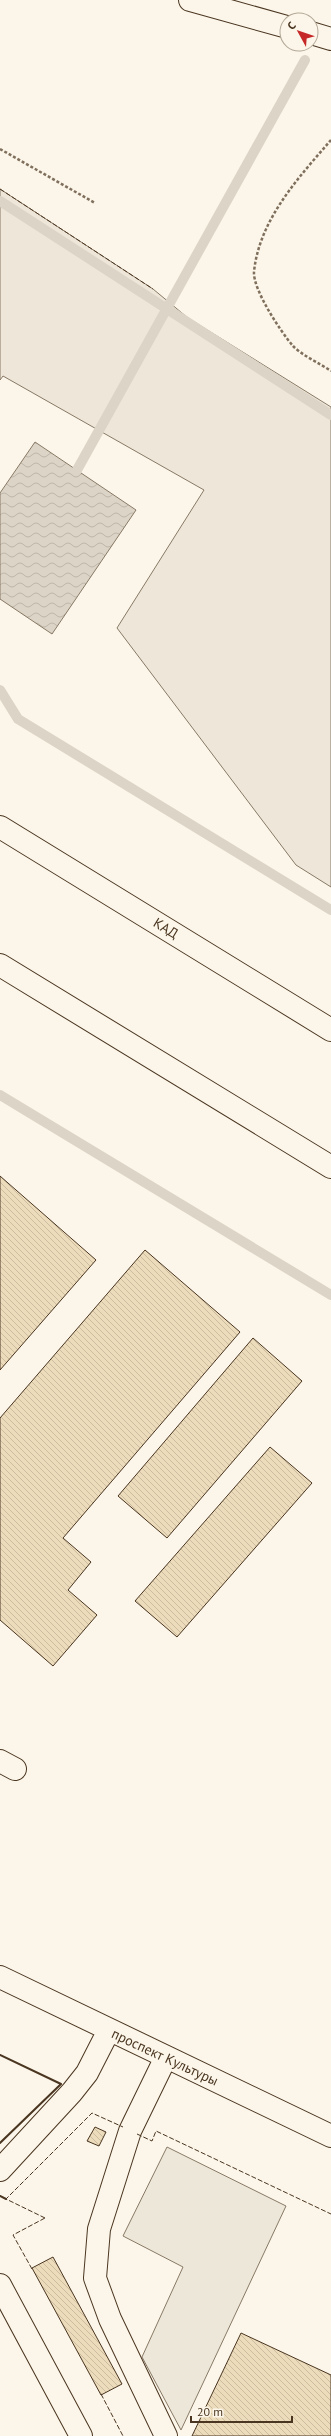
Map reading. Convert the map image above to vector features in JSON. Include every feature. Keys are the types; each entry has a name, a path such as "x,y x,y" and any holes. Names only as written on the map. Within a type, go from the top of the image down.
{"main road":[{"path":"190,0 279,25"},
{"path":"319,35 331,39"},
{"name":"КАД","path":"0,827 331,1030"},
{"path":"0,965 331,1167"},
{"name":"проспект Культуры","path":"0,1977 331,2136"},
{"path":"0,2170 72,2092 87,2073 109,2030"},
{"path":"166,2057 130,2131 99,2229 95,2278 110,2319 166,2436"},
{"path":"0,2285 81,2436"}],"path":[{"path":"331,140 308,167 266,225 254,273 267,309 294,347 331,371"},
{"path":"0,149 95,203"}],"shaded area":[{"path":"0,189 153,289 188,318 331,407 331,887 296,865 117,628 204,490 3,376 0,380"},
{"path":"167,2147 286,2206 181,2430 142,2357 183,2267 123,2236"}],"water":[{"path":"35,442 136,510 52,634 0,599 0,493"}],"building":[{"path":"0,1176 96,1260 0,1370"},
{"path":"145,1250 240,1332 63,1538 91,1562 68,1590 97,1615 53,1666 0,1620 0,1418"},
{"path":"253,1338 302,1381 167,1538 118,1496"},
{"path":"270,1447 312,1483 177,1637 135,1601"},
{"path":"95,2127 106,2132 99,2146 87,2141"},
{"path":"53,2257 122,2384 101,2395 32,2268"},
{"path":"241,2333 331,2375 331,2436 192,2436"}],"waterway":[{"path":"77,470 305,60"},
{"path":"0,201 331,415"},
{"path":"0,690 18,719 331,910"},
{"path":"0,1095 331,1295"}],"fence":[{"path":"0,189 153,289"},
{"path":"45,2218 6,2199 92,2113 123,2127"},
{"path":"137,2134 152,2141 156,2131 331,2214"},
{"path":"32,2269 13,2235 45,2218"},
{"path":"101,2394 123,2436"}],"wall":[{"path":"0,2055 61,2084 0,2143"},
{"path":"0,2196 6,2199"}]}
